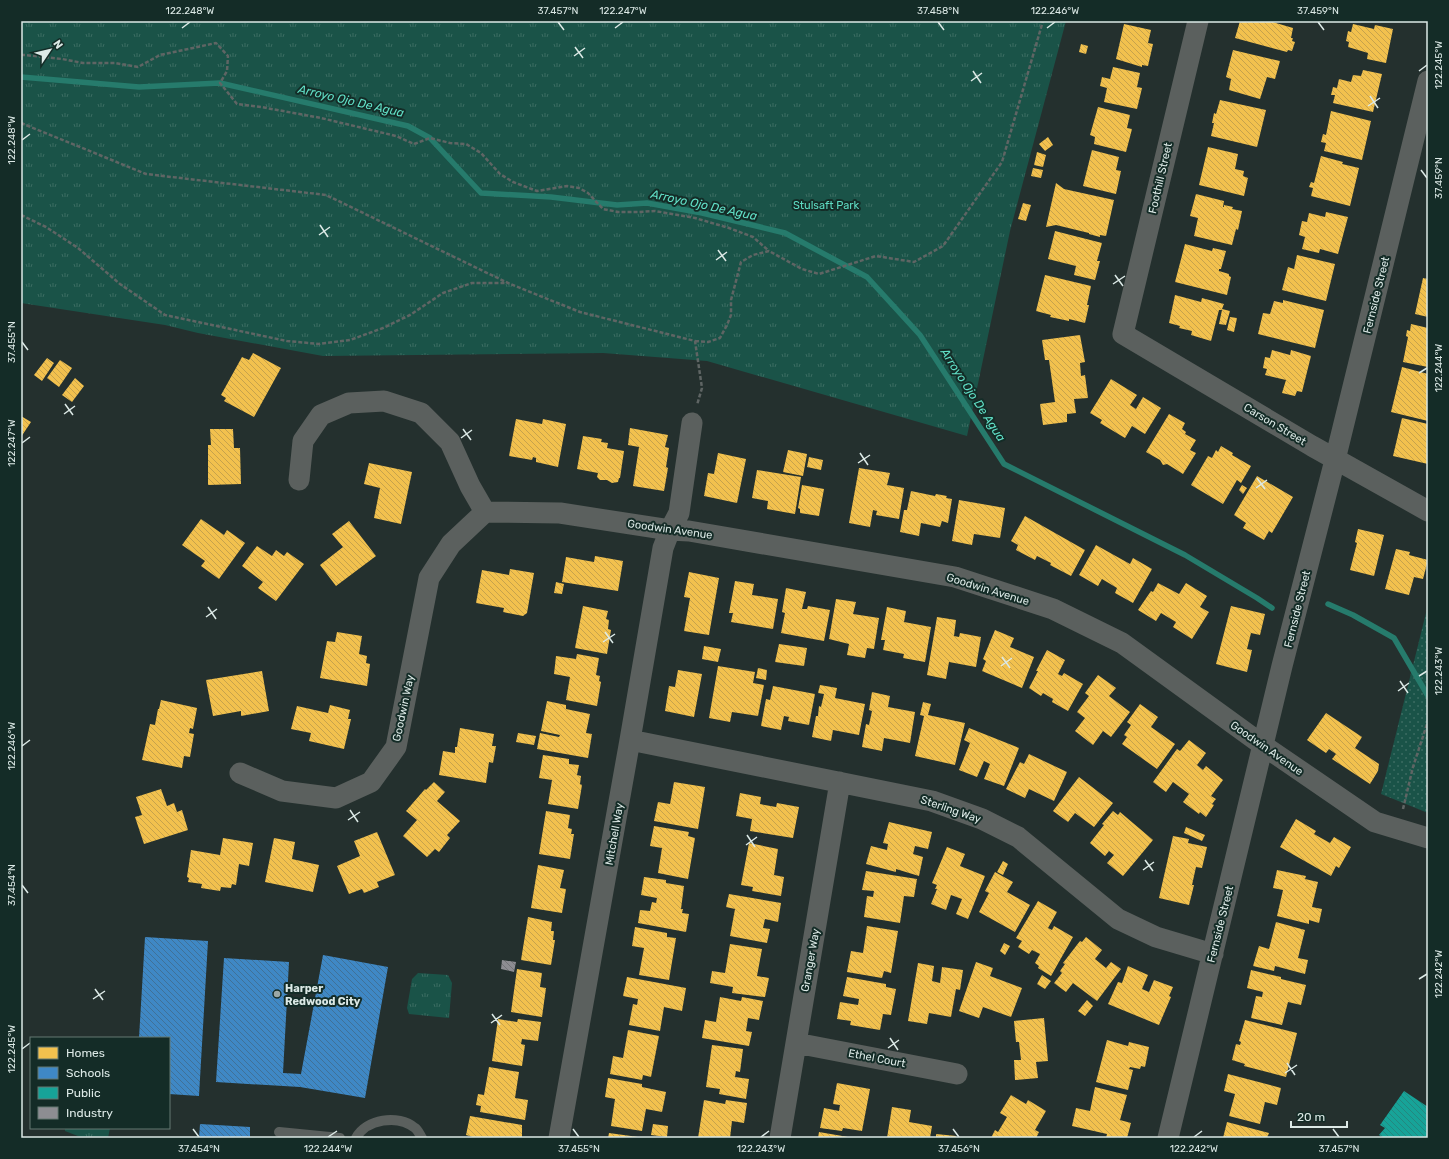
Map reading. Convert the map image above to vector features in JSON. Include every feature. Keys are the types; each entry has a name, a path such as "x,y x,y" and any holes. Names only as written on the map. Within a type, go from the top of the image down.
{"street":[{"name":"Foothill Street","path":"1123,334 1198,21"},
{"name":"Fernside Street","path":"1168,1138 1264,746 1282,666 1335,460 1428,81"},
{"name":"Carson Street","path":"1123,334 1335,460 1428,512"},
{"path":"298,480 303,441 321,415 349,403 384,401 421,413 450,442 470,486 485,512"},
{"name":"Mitchell Way","path":"559,1138 663,548 679,513 692,423"},
{"name":"Goodwin Avenue","path":"485,512 560,513 670,530 689,531 955,577 1053,609 1122,643 1264,746 1374,822 1428,838"},
{"name":"Goodwin Way","path":"240,773 282,791 336,798 371,782 396,747 430,578 451,544 485,512"},
{"name":"Sterling Way","path":"630,740 932,800 982,819 1018,837 1118,919 1156,937 1213,954"},
{"name":"Granger Way","path":"780,1138 840,782"},
{"name":"Ethel Court","path":"796,1043 957,1074"}],"lane":[{"path":"356,1138 358,1134 371,1124 383,1120 399,1120 415,1128 422,1138"},
{"path":"279,1132 340,1138"}],"path":[{"path":"21,55 25,54 84,63 115,63 138,67 160,55 216,43 228,56 227,71 220,83 237,104 261,106 321,118 396,136 414,144 430,138 450,143 466,144 481,152 500,174 513,182 537,191 567,186 579,188 588,193 603,209 618,212 655,211 695,218 729,228 752,238 769,252 802,268 819,274 876,256 914,262 944,246 1002,162 1043,21"},
{"path":"21,123 146,174 326,195 508,284 580,312 695,341 708,342 720,338 731,315 731,300 741,262 753,255 769,252"},
{"path":"21,215 46,227 78,248 120,284 165,315 287,341 319,344 350,340 410,316 443,293 472,283 508,284"},
{"path":"692,423 702,388 695,341"},
{"path":"1403,809 1413,768 1428,721"}],"green space":[{"name":"Stulsaft Park","path":"21,21 1066,21 1010,231 967,436 707,361 603,353 323,356 198,333 165,325 21,303"},
{"path":"1428,605 1428,813 1381,794"},
{"path":"418,973 448,975 452,983 449,1018 409,1014 407,1008 412,979"},
{"path":"65,1129 110,1129 108,1138 83,1138 65,1131"}],"building: Homes":[{"path":"1240,21 1269,21 1293,28 1291,38 1293,38 1292,41 1295,42 1292,51 1288,50 1287,52 1235,38"},
{"path":"1124,24 1151,30 1148,43 1153,44 1148,66 1142,65 1142,67 1116,59"},
{"path":"1353,24 1374,29 1375,25 1393,29 1386,63 1367,59 1368,53 1348,47 1349,42 1346,41 1348,31 1351,32"},
{"path":"1081,44 1088,46 1086,54 1079,52"},
{"path":"1233,50 1280,61 1275,79 1267,77 1260,99 1229,90 1231,79 1226,77"},
{"path":"1113,67 1140,73 1137,87 1142,88 1137,109 1104,102 1107,88 1100,86 1102,77 1110,79"},
{"path":"1363,70 1382,74 1373,112 1333,103 1335,95 1331,95 1333,87 1337,88 1339,79 1351,82 1353,75 1361,76"},
{"path":"1220,100 1266,110 1257,147 1211,136 1214,123 1212,123 1214,113 1216,114"},
{"path":"1098,107 1130,115 1127,128 1132,129 1126,152 1094,144 1095,137 1090,135"},
{"path":"1331,111 1371,121 1362,160 1324,151 1326,143 1321,142 1323,134 1326,135"},
{"path":"1048,137 1053,145 1045,151 1039,144"},
{"path":"1208,147 1238,154 1235,169 1244,171 1243,176 1248,178 1244,196 1199,185"},
{"path":"1092,150 1119,157 1116,170 1121,171 1116,194 1083,186"},
{"path":"1037,152 1046,155 1043,167 1034,165"},
{"path":"1321,156 1343,162 1342,164 1359,168 1350,206 1311,196 1313,188 1309,187 1311,182 1314,183"},
{"path":"1033,168 1043,170 1041,178 1031,176"},
{"path":"1056,183 1064,189 1114,200 1106,236 1100,235 1100,237 1056,225 1046,227"},
{"path":"1196,194 1224,201 1223,207 1224,205 1233,207 1232,209 1242,211 1238,230 1236,229 1232,245 1194,236 1198,218 1190,216"},
{"path":"1023,203 1031,205 1026,221 1018,219"},
{"path":"1326,212 1348,217 1338,254 1320,249 1319,253 1302,249 1305,237 1299,235 1302,221 1307,222 1309,213 1325,217"},
{"path":"1055,231 1102,243 1097,261 1100,261 1095,280 1074,275 1076,266 1048,259"},
{"path":"1185,244 1212,251 1213,248 1226,251 1221,269 1219,269 1219,271 1229,274 1231,277 1227,295 1175,282"},
{"path":"1297,255 1335,264 1326,301 1282,290 1288,267 1294,269"},
{"path":"1045,275 1091,286 1085,323 1069,319 1069,321 1050,317 1051,315 1036,311"},
{"path":"1423,278 1428,279 1428,317 1415,314"},
{"path":"1175,295 1201,302 1202,298 1224,304 1222,309 1230,311 1226,325 1219,324 1222,310 1219,310 1211,341 1191,335 1192,331 1179,328 1180,326 1169,323"},
{"path":"1283,300 1324,310 1315,348 1258,334 1263,313 1270,314 1274,301 1283,303"},
{"path":"1230,317 1237,318 1234,332 1227,330"},
{"path":"1411,324 1428,328 1428,367 1403,362 1408,337 1406,336 1407,330 1410,331"},
{"path":"1080,335 1085,362 1080,363 1081,376 1085,375 1088,398 1074,399 1076,413 1067,414 1067,422 1043,425 1040,404 1055,402 1049,360 1045,360 1042,340"},
{"path":"1272,350 1290,355 1291,350 1311,356 1302,392 1297,391 1295,396 1282,393 1286,380 1265,375 1267,369 1263,368 1265,357 1270,358"},
{"path":"253,353 281,368 254,417 224,401 226,398 221,395 242,357 249,360"},
{"path":"47,358 54,363 42,381 34,375"},
{"path":"60,360 72,368 59,387 47,378"},
{"path":"1402,367 1428,374 1428,421 1391,412"},
{"path":"75,378 84,386 72,402 62,395"},
{"path":"1111,379 1137,395 1130,405 1136,409 1143,397 1161,408 1145,434 1132,426 1125,438 1100,423 1102,420 1090,413"},
{"path":"1169,414 1185,423 1182,429 1186,432 1185,434 1196,440 1190,450 1196,453 1183,474 1167,464 1163,465 1160,460 1146,452"},
{"path":"21,416 31,422 21,437"},
{"path":"1402,418 1428,424 1428,464 1393,456"},
{"path":"516,419 542,424 543,419 566,424 558,467 536,462 536,458 533,457 532,460 509,456"},
{"path":"630,428 668,435 665,447 669,448 666,467 668,468 664,491 633,486 639,447 628,445"},
{"path":"210,429 233,429 234,448 240,448 241,484 208,485 208,445 211,445"},
{"path":"583,436 602,439 601,442 608,443 607,448 624,451 620,478 618,482 612,483 607,480 600,480 597,477 598,473 577,469"},
{"path":"1221,446 1233,453 1232,455 1251,466 1241,483 1237,480 1223,504 1191,485 1208,456 1212,458 1216,450 1218,452"},
{"path":"788,450 807,454 803,476 783,472"},
{"path":"718,453 746,459 737,503 704,496 708,473 714,474"},
{"path":"809,457 823,460 821,470 807,467"},
{"path":"369,463 412,472 401,524 374,518 380,488 364,484"},
{"path":"859,468 890,473 887,485 904,488 899,519 876,515 877,511 873,510 870,527 849,523"},
{"path":"757,470 801,477 795,514 767,509 768,501 752,498"},
{"path":"1257,476 1293,497 1272,533 1269,531 1264,540 1243,528 1246,523 1234,515"},
{"path":"802,485 824,489 819,516 800,513 800,509 798,508"},
{"path":"1242,485 1247,488 1243,494 1239,490"},
{"path":"911,491 935,496 936,494 947,496 946,498 952,499 948,523 942,521 940,527 921,523 919,536 900,532 904,510 907,510"},
{"path":"959,500 1005,508 1000,538 974,534 972,545 952,541"},
{"path":"1025,516 1085,550 1071,576 1037,556 1035,560 1016,550 1018,545 1011,541"},
{"path":"201,519 224,535 227,530 245,543 219,579 201,566 205,561 182,545"},
{"path":"349,521 376,556 336,586 320,565 343,547 332,534"},
{"path":"1358,529 1384,535 1374,576 1350,570 1357,543 1355,542"},
{"path":"1096,545 1130,564 1133,558 1152,569 1133,603 1115,593 1117,588 1102,579 1098,586 1079,575"},
{"path":"257,546 272,556 276,550 284,556 287,552 304,564 276,601 258,588 263,582 242,566"},
{"path":"1396,549 1410,552 1409,555 1428,560 1423,579 1414,577 1409,595 1385,589"},
{"path":"595,556 623,561 618,591 562,582 566,557 594,562"},
{"path":"510,569 534,573 527,613 523,616 503,612 504,608 476,603 482,570 509,575"},
{"path":"689,572 719,578 709,635 684,631 690,598 684,597"},
{"path":"735,581 754,584 752,595 778,599 773,629 731,622 733,613 729,613"},
{"path":"556,582 564,584 562,594 554,593"},
{"path":"1158,583 1179,594 1186,583 1207,596 1200,607 1209,612 1192,639 1173,627 1176,622 1161,613 1156,621 1138,610 1151,591 1153,592"},
{"path":"786,588 806,592 802,609 807,609 808,606 830,610 824,641 781,633 785,613 782,612"},
{"path":"836,599 856,602 853,614 879,618 874,649 867,648 865,658 847,655 849,644 829,639"},
{"path":"583,606 608,611 606,619 609,620 608,629 611,630 607,654 575,648"},
{"path":"1231,606 1265,614 1260,635 1251,633 1247,649 1252,650 1247,672 1216,664"},
{"path":"887,607 906,611 904,622 931,627 925,662 903,658 904,654 883,650 885,640 881,640"},
{"path":"937,617 956,620 954,636 959,637 960,633 981,637 976,667 949,662 946,679 927,675"},
{"path":"995,630 1014,638 1010,647 1034,657 1022,688 982,671 986,661 983,659"},
{"path":"337,632 362,636 359,654 367,656 366,663 370,664 367,686 320,678 327,641 335,642"},
{"path":"779,644 807,648 804,666 775,662"},
{"path":"704,646 721,649 718,662 702,659"},
{"path":"1047,650 1065,660 1058,674 1062,676 1064,673 1083,684 1068,711 1052,702 1053,699 1043,693 1041,696 1029,688"},
{"path":"577,654 599,658 596,675 600,676 599,681 601,682 597,706 566,700 570,677 554,674 556,656 576,659"},
{"path":"718,666 755,672 753,683 764,685 758,716 732,712 730,722 709,718"},
{"path":"758,668 767,670 766,680 756,678"},
{"path":"678,670 702,674 694,717 665,711 669,686 675,687"},
{"path":"262,671 269,711 241,716 241,711 213,716 206,680"},
{"path":"1098,675 1116,688 1109,696 1130,712 1111,737 1103,731 1093,745 1075,731 1085,718 1077,712 1089,696 1085,693"},
{"path":"820,685 837,688 835,698 865,704 859,735 833,730 831,741 812,737 816,716 818,716 819,706 821,707 824,694 818,693"},
{"path":"773,686 815,694 809,725 788,721 789,717 784,716 781,730 761,726 766,699 770,700"},
{"path":"872,692 890,696 888,707 915,712 910,743 884,738 882,751 862,747 866,724 869,725 872,711 869,710"},
{"path":"161,700 197,708 193,729 190,728 189,733 194,734 190,757 184,756 182,768 142,760 150,724 155,725"},
{"path":"547,701 566,705 566,709 590,714 586,733 592,734 588,758 537,749 540,733 559,737 560,735 541,731"},
{"path":"923,702 931,704 928,715 965,723 955,765 915,756 924,716 920,715"},
{"path":"1140,704 1158,717 1151,727 1175,744 1157,769 1122,744 1127,737 1124,735 1131,725 1127,722"},
{"path":"330,705 350,710 348,719 351,719 344,749 309,741 311,733 291,729 297,706 328,713"},
{"path":"1326,713 1362,737 1355,748 1379,764 1378,771 1370,784 1332,759 1336,754 1329,749 1326,753 1307,740"},
{"path":"460,728 494,734 492,746 496,746 493,763 489,762 486,783 439,775 443,751 455,753"},
{"path":"969,728 1019,748 1004,786 984,779 990,764 984,761 977,777 959,770 970,743 964,740"},
{"path":"518,733 536,736 534,745 516,742"},
{"path":"1189,740 1206,753 1197,765 1203,770 1206,766 1223,780 1211,796 1216,799 1206,817 1200,812 1199,814 1183,802 1189,794 1173,782 1166,792 1153,782 1177,749 1180,751"},
{"path":"1029,754 1067,772 1054,801 1029,789 1025,798 1006,789 1020,762 1024,764"},
{"path":"543,755 569,759 569,764 579,765 577,775 581,776 580,784 582,785 578,809 548,804 552,780 539,778"},
{"path":"1079,777 1113,803 1094,827 1075,813 1068,822 1053,811"},
{"path":"434,782 445,792 437,801 460,821 447,835 450,838 439,852 435,849 427,857 403,836 417,820 406,811 425,789 426,790"},
{"path":"674,782 705,787 698,829 654,821 658,802 670,804"},
{"path":"161,789 167,806 174,803 177,812 182,810 188,830 144,844 135,817 142,815 136,797"},
{"path":"740,793 761,797 760,804 776,807 777,803 799,807 793,838 750,831 752,819 736,816"},
{"path":"546,811 570,815 568,828 572,829 571,834 574,834 570,859 539,854"},
{"path":"1113,811 1118,815 1120,812 1153,840 1123,876 1107,863 1114,855 1109,851 1105,856 1090,843 1104,825 1102,824"},
{"path":"1296,819 1316,831 1314,834 1330,843 1334,837 1351,847 1339,868 1336,866 1331,876 1280,847"},
{"path":"889,822 932,832 928,849 915,846 913,854 923,857 919,876 896,869 896,872 866,864 871,846 887,850 888,844 883,843"},
{"path":"654,826 689,832 688,836 695,838 688,879 658,873 662,848 650,846"},
{"path":"1186,827 1205,835 1202,841 1184,833"},
{"path":"377,832 395,875 377,882 379,887 364,893 362,889 349,894 337,866 360,856 354,841"},
{"path":"1173,836 1189,839 1188,843 1207,847 1202,868 1196,867 1192,885 1194,885 1189,905 1159,898"},
{"path":"223,838 253,843 249,866 239,864 236,885 232,884 231,888 221,887 220,891 201,888 202,884 188,882 189,878 187,877 191,850 220,855"},
{"path":"274,838 295,842 292,859 319,865 313,892 265,882"},
{"path":"749,843 778,849 774,875 784,877 781,896 752,891 753,887 741,885"},
{"path":"947,847 965,854 960,866 985,876 968,919 956,914 962,899 951,895 946,910 931,904 937,889 935,889 937,885 932,883"},
{"path":"1003,861 1008,864 1003,875 997,872"},
{"path":"538,865 564,870 560,888 566,889 562,913 531,908"},
{"path":"1277,870 1306,876 1305,879 1318,882 1312,907 1322,909 1319,923 1309,920 1309,924 1277,916 1283,890 1273,888"},
{"path":"866,871 917,879 914,897 904,896 900,923 864,917 867,896 873,897 874,891 862,890"},
{"path":"995,872 1013,882 1007,892 1030,905 1015,932 979,912 989,893 985,891"},
{"path":"644,877 666,880 666,883 684,886 681,909 683,909 682,913 689,914 686,932 638,923 640,910 650,911 652,902 656,903 657,898 641,895"},
{"path":"729,894 781,903 778,922 765,919 763,928 770,929 767,943 730,936 735,909 726,907"},
{"path":"1038,901 1057,912 1048,928 1052,930 1054,926 1073,937 1051,976 1038,968 1039,966 1035,963 1040,954 1032,950 1029,954 1018,947 1022,941 1016,938"},
{"path":"528,917 552,922 551,931 554,931 553,940 555,940 551,965 521,960"},
{"path":"1276,922 1305,930 1298,958 1308,960 1305,974 1275,966 1274,971 1253,966 1259,946 1269,949"},
{"path":"867,926 898,931 891,973 884,971 882,978 847,972 851,951 863,953"},
{"path":"635,927 667,933 667,937 676,938 669,980 639,975 644,948 632,946"},
{"path":"1086,937 1102,950 1095,959 1106,968 1111,962 1121,969 1097,1001 1073,983 1066,992 1054,983 1062,973 1060,971 1065,964 1063,963 1080,941 1082,942"},
{"path":"1004,943 1010,946 1005,955 1000,951"},
{"path":"730,944 762,949 757,976 769,978 765,997 732,993 733,987 710,983 712,971 725,973"},
{"path":"976,962 993,968 990,976 1022,988 1011,1017 983,1007 979,1018 959,1011"},
{"path":"918,963 934,966 932,981 940,983 942,967 963,970 960,990 956,989 951,1017 929,1013 927,1024 908,1021"},
{"path":"1128,966 1148,975 1142,989 1149,992 1154,980 1173,987 1169,996 1171,997 1159,1025 1108,1004 1118,982 1122,983"},
{"path":"517,969 542,973 540,987 546,988 542,1017 511,1012"},
{"path":"1251,970 1306,985 1301,1005 1288,1002 1282,1025 1251,1018 1256,996 1262,997 1263,992 1247,988"},
{"path":"1042,975 1051,981 1045,989 1037,984"},
{"path":"627,977 686,988 682,1011 664,1007 660,1031 629,1025 633,1004 637,1005 638,999 623,996"},
{"path":"847,977 886,984 886,987 896,989 891,1015 883,1014 880,1030 850,1025 851,1021 837,1019 840,1002 858,1005 859,999 843,996"},
{"path":"720,997 741,1001 742,997 763,1001 759,1020 748,1018 746,1031 752,1032 749,1046 702,1038 705,1020 716,1022"},
{"path":"1087,1000 1093,1006 1085,1016 1078,1011"},
{"path":"1044,1018 1048,1061 1036,1062 1038,1078 1015,1080 1014,1060 1021,1060 1019,1042 1016,1042 1014,1021"},
{"path":"498,1019 517,1022 518,1019 541,1022 538,1041 522,1039 521,1044 525,1045 522,1066 492,1061"},
{"path":"1245,1020 1297,1033 1286,1077 1244,1066 1245,1064 1232,1060 1236,1044 1240,1045 1241,1042 1239,1041"},
{"path":"628,1030 659,1036 651,1077 643,1075 642,1080 610,1074 613,1056 623,1058"},
{"path":"1107,1040 1128,1046 1129,1042 1149,1047 1145,1067 1141,1066 1140,1069 1130,1067 1129,1069 1133,1070 1128,1090 1096,1082"},
{"path":"712,1045 743,1049 740,1072 736,1071 735,1077 749,1079 746,1099 719,1094 720,1089 706,1087"},
{"path":"489,1067 519,1072 515,1098 528,1100 525,1120 480,1112 481,1106 476,1105 478,1094 484,1095"},
{"path":"1228,1074 1281,1088 1277,1105 1265,1102 1260,1124 1229,1116 1235,1094 1224,1091"},
{"path":"608,1078 642,1084 642,1087 666,1092 662,1112 646,1109 642,1131 611,1126 615,1099 605,1097"},
{"path":"837,1083 870,1089 862,1131 843,1128 842,1131 820,1128 824,1108 839,1111 840,1105 833,1104"},
{"path":"1095,1087 1127,1095 1120,1120 1131,1123 1127,1138 1106,1138 1107,1134 1072,1126 1076,1108 1090,1111"},
{"path":"1011,1095 1026,1104 1028,1100 1046,1111 1035,1130 1039,1132 1036,1138 991,1138 995,1130 998,1132 1007,1117 1000,1113"},
{"path":"704,1100 725,1104 726,1100 747,1103 744,1123 732,1121 730,1138 698,1138"},
{"path":"892,1107 911,1110 909,1122 932,1126 930,1138 887,1138"},
{"path":"470,1116 522,1125 522,1138 476,1138 466,1135"},
{"path":"1227,1122 1269,1133 1267,1138 1223,1138"},
{"path":"653,1124 668,1126 667,1137 651,1135"},
{"path":"819,1132 848,1137 848,1138 818,1138"},
{"path":"609,1133 638,1137 638,1138 608,1138"},
{"path":"936,1134 956,1136 955,1138 936,1138"}],"building: Schools":[{"path":"145,937 208,941 199,1096 170,1094 170,1037 139,1037"},
{"path":"323,955 388,967 365,1098 300,1087 216,1082 224,958 289,962 283,1073 301,1074"},
{"path":"200,1124 250,1127 250,1138 199,1138"}],"building: Public":[{"path":"1404,1091 1428,1107 1428,1138 1384,1138 1379,1135 1385,1128 1380,1125"}],"building: Industry":[{"path":"502,960 516,962 514,972 501,969"}],"waterway":[{"name":"Arroyo Ojo De Agua","path":"21,77 139,87 220,83 408,126 430,138 481,193 551,197 617,205 647,203 702,213 785,233 867,277 920,335 1004,464 1185,555 1272,608"},
{"name":"Arroyo Ojo De Agua","path":"1328,604 1353,615 1394,638 1428,696"}],"place":[{"name":"Harper Redwood City","path":"277,994"}]}
